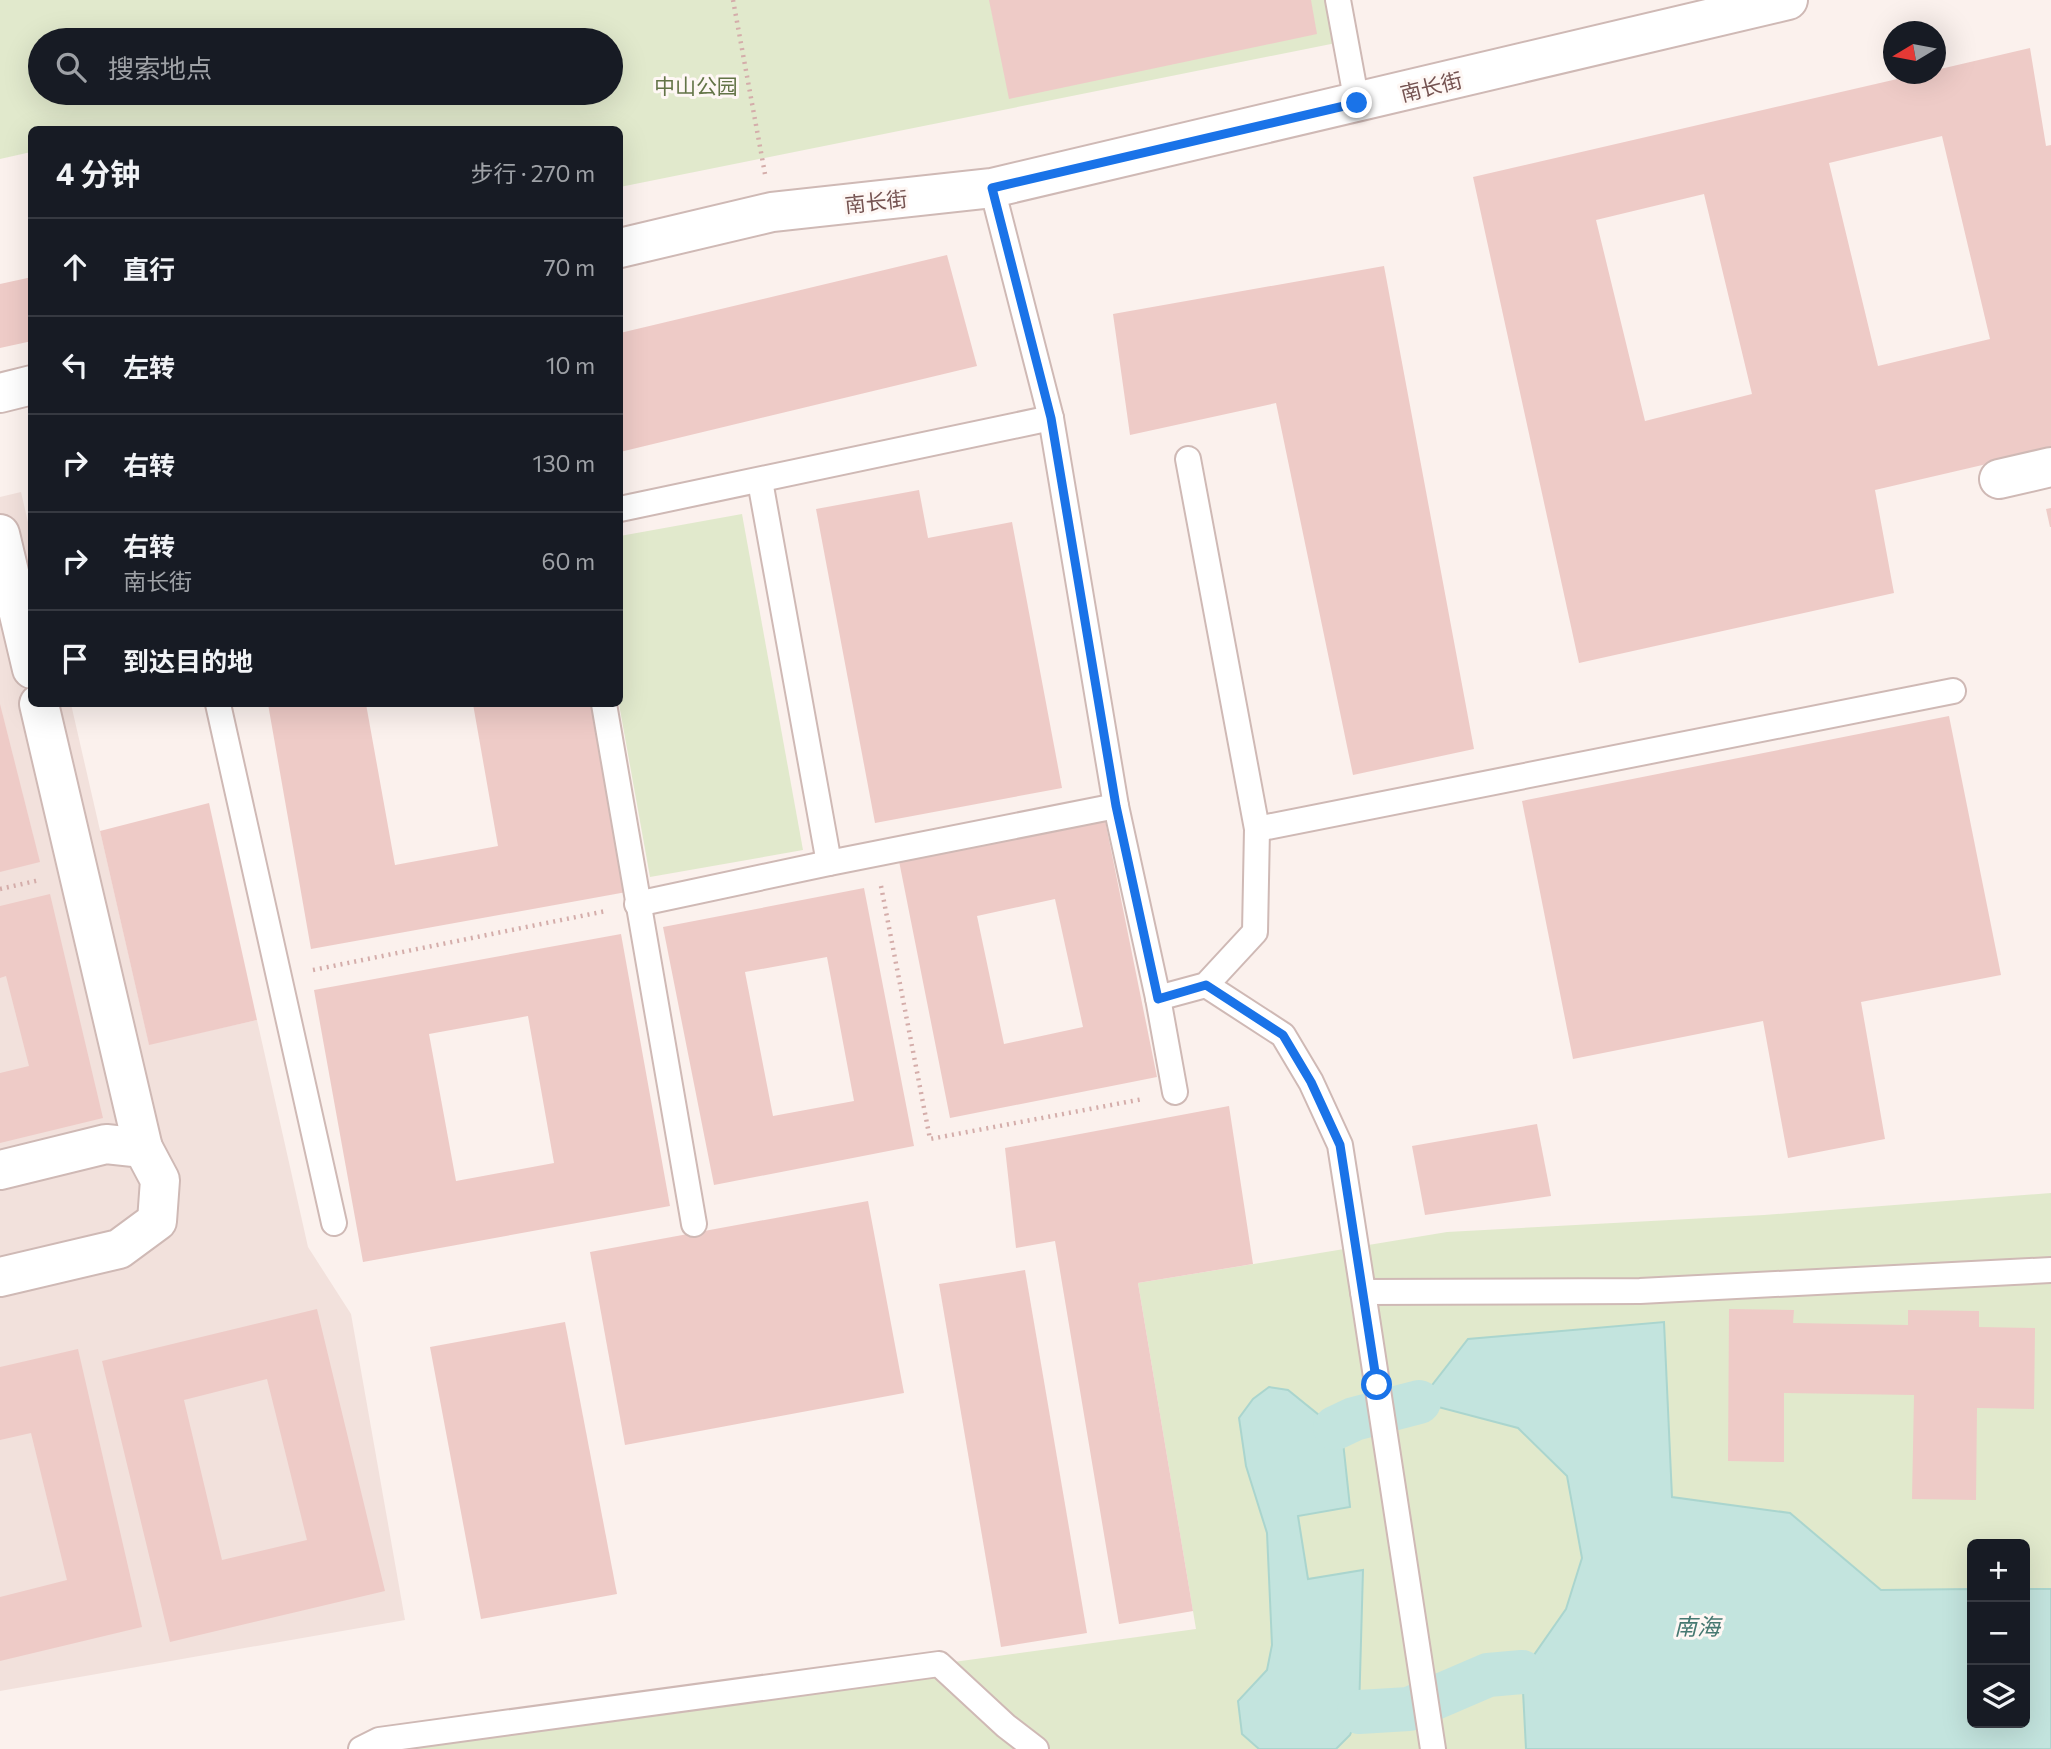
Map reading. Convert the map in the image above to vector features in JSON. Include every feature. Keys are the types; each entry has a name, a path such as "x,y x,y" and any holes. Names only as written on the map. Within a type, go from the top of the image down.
{"street":[{"name":"南长街","path":"623,247 772,212 992,188 1788,0"},
{"path":"0,393 28,386"},
{"path":"1999,479 2051,467"},
{"path":"0,534 9,613 28,659"},
{"path":"0,1278 118,1249 157,1221 160,1180 143,1148 41,707"},
{"path":"0,1170 106,1144 143,1148"}],"lane":[{"path":"1338,0 1357,103"},
{"path":"992,188 1051,418 1116,806 1158,999 1175,1093"},
{"path":"623,508 1051,418"},
{"path":"1158,999 1206,985 1255,932 1257,830 1188,459"},
{"path":"760,481 829,863"},
{"path":"1257,830 1953,691"},
{"path":"220,707 334,1223"},
{"path":"605,707 694,1224"},
{"path":"638,904 1116,806"},
{"path":"1206,985 1283,1035 1311,1082 1340,1145 1432,1741"},
{"path":"1363,1292 1640,1291 2051,1270"},
{"path":"361,1749 379,1740 939,1664 1006,1726 1036,1749"}],"path":[{"path":"733,0 772,212"},
{"path":"874,854 930,1139 1175,1093"},
{"path":"279,977 638,904"}],"shaded area":[{"path":"21,492 28,522 28,707 72,707 149,1044 257,1020 308,1247 351,1314 405,1620 0,1691 0,497"}],"green space":[{"name":"中山公园","path":"0,0 1327,0 1336,43 623,186 623,126 28,126 28,153 0,159"},
{"path":"742,514 803,850 650,877 620,707 623,707 623,535"},
{"path":"2051,1193 2051,1749 361,1749 379,1740 1196,1629 1138,1283 1447,1232 1764,1215"}],"water":[{"name":"南海","path":"1664,1322 1672,1497 1790,1513 1881,1590 1967,1589 1967,1728 2030,1728 2030,1589 2051,1589 2051,1749 1526,1749 1522,1672 1566,1609 1582,1558 1567,1476 1518,1428 1419,1402 1468,1339"},
{"path":"1269,1387 1288,1390 1335,1428 1343,1442 1350,1507 1298,1516 1308,1579 1363,1570 1359,1712 1350,1735 1336,1749 1259,1749 1242,1734 1238,1701 1267,1670 1272,1645 1267,1533 1246,1466 1239,1418 1253,1399"}],"building":[{"path":"989,0 1311,0 1317,34 1009,99"},
{"path":"2030,48 2046,146 2051,145 2051,449 1875,490 1894,593 1579,663 1473,177 1883,82 1946,84 1946,68","holes":["1942,136 1990,339 1878,366 1829,163","1704,194 1752,394 1645,421 1596,220"]},
{"path":"947,255 977,366 623,451 623,332"},
{"path":"1384,266 1474,749 1353,775 1276,403 1130,435 1113,314"},
{"path":"28,278 28,342 0,348 0,284"},
{"path":"919,490 928,538 1012,522 1062,788 875,823 816,509"},
{"path":"2051,508 2051,527 2050,527 2046,509"},
{"path":"0,704 40,862 0,872"},
{"path":"269,707 367,707 395,865 498,846 474,707 599,707 632,891 311,949"},
{"path":"1949,716 2001,975 1861,1002 1885,1139 1788,1158 1763,1021 1573,1059 1522,801"},
{"path":"209,803 257,1020 149,1045 100,831"},
{"path":"1105,820 1157,1077 950,1118 899,861","holes":["1055,899 1083,1027 1004,1044 977,916"]},
{"path":"864,888 914,1146 714,1185 663,927","holes":["827,957 854,1101 773,1116 745,972"]},
{"path":"50,894 103,1118 0,1143 0,1073 29,1066 6,976 0,978 0,906"},
{"path":"621,934 670,1206 363,1262 314,990","holes":["528,1016 554,1163 456,1181 429,1034"]},
{"path":"1229,1106 1253,1264 1138,1283 1193,1611 1119,1624 1055,1241 1016,1248 1005,1148"},
{"path":"1537,1124 1551,1196 1425,1215 1412,1146"},
{"path":"868,1201 904,1393 625,1445 590,1252"},
{"path":"1025,1270 1087,1633 1001,1647 939,1284"},
{"path":"317,1309 385,1591 170,1642 102,1361","holes":["267,1379 307,1540 222,1560 184,1400"]},
{"path":"1729,1309 1794,1310 1793,1323 1908,1325 1908,1310 1979,1311 1979,1327 2035,1328 2034,1409 1977,1408 1976,1500 1912,1499 1914,1395 1784,1393 1784,1462 1728,1461"},
{"path":"565,1322 617,1594 481,1619 430,1347"},
{"path":"78,1349 142,1627 0,1661 0,1597 67,1580 31,1433 0,1440 0,1367"}],"waterway":[{"path":"1335,1428 1354,1419 1419,1402"},
{"path":"1359,1712 1409,1709 1488,1675 1522,1672"}],"route":[{"path":"1357,103 992,188 1051,418 1116,806 1158,999 1206,985 1283,1035 1311,1082 1340,1145 1377,1385"}]}
